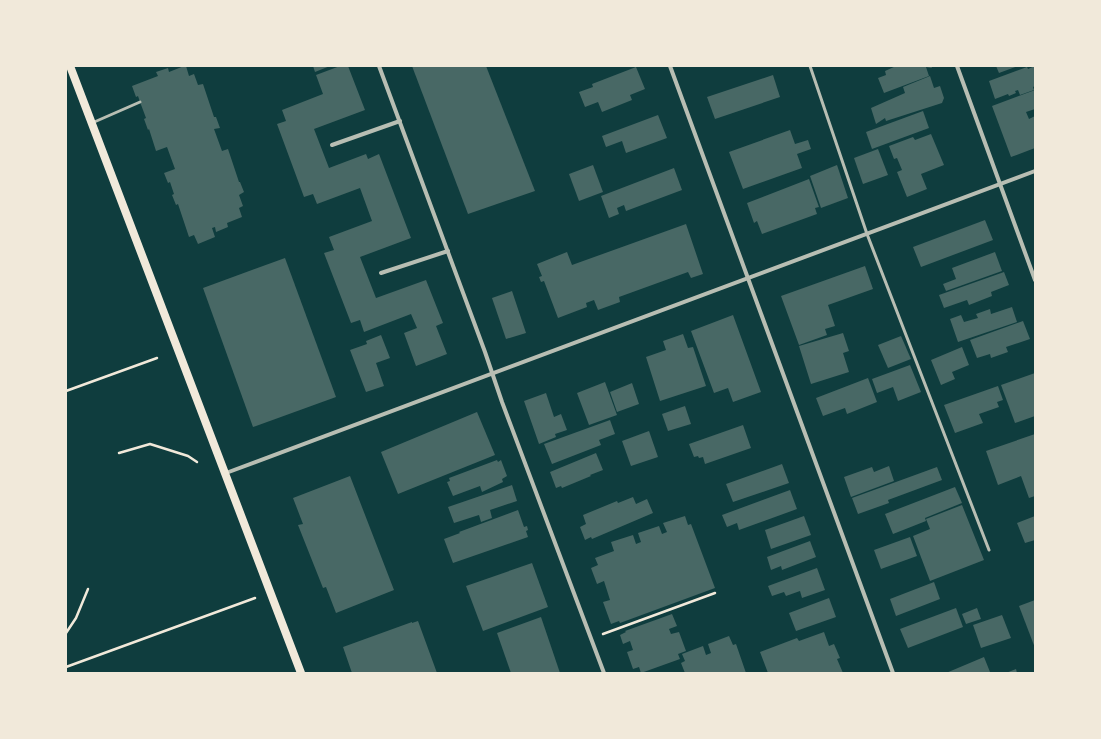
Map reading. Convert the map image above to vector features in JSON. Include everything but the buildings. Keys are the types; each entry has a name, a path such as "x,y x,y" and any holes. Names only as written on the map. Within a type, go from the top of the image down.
{"main road":[{"path":"70,66 301,673"}],"street":[{"path":"379,66 502,402 604,673"},
{"path":"670,66 893,673"},
{"path":"957,66 1035,280"},
{"path":"332,145 400,121"},
{"path":"226,473 1035,171"},
{"path":"381,273 448,251"}],"lane":[{"path":"810,66 867,234 989,550"},
{"path":"92,123 140,102"}],"path":[{"path":"66,391 157,358"},
{"path":"119,453 150,444 188,456 196,462"},
{"path":"66,633 76,618 88,589"},
{"path":"66,667 271,593"},
{"path":"591,638 715,594"}]}
